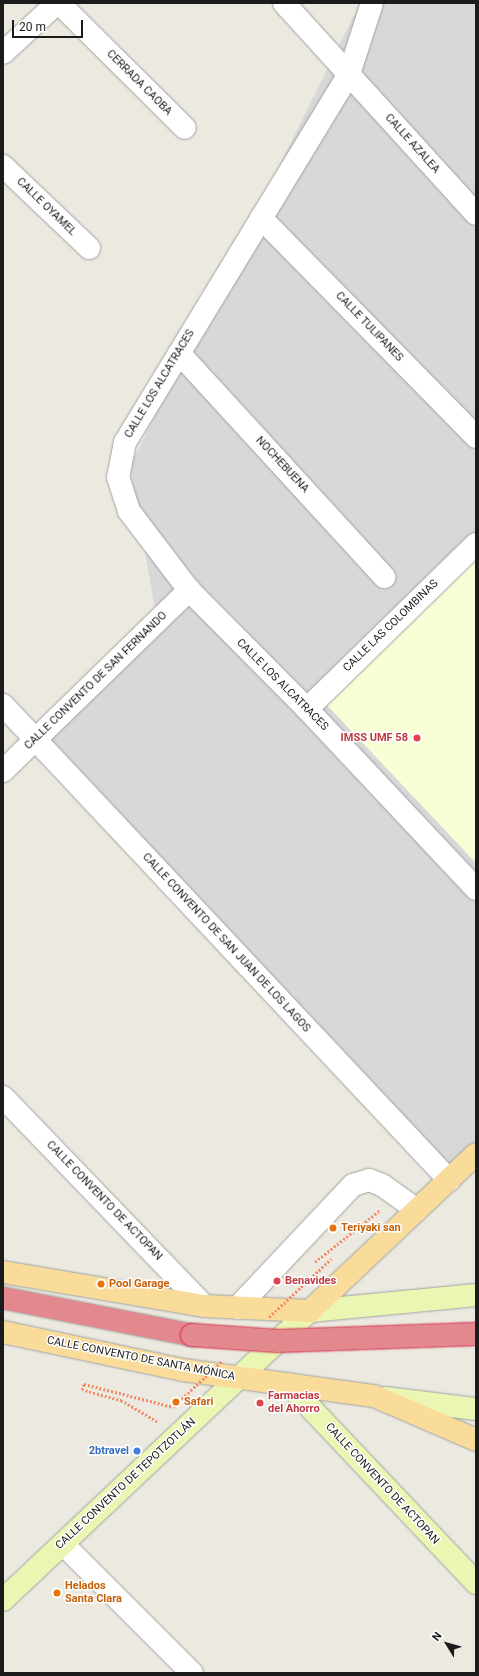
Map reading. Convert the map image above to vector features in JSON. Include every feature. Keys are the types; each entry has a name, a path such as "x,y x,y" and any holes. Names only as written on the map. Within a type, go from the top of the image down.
{"highway":[{"path":"3,1298 192,1335 278,1340 476,1334"}],"main road":[{"name":"CALLE CONVENTO DE TEPOTZOTLÁN","path":"310,1311 476,1154"},
{"path":"3,1272 204,1306 310,1311"},
{"name":"CALLE CONVENTO DE SANTA MÓNICA","path":"3,1332 183,1370 374,1396 476,1440"}],"street":[{"path":"3,53 58,3"},
{"name":"CERRADA CAOBA","path":"58,3 185,128"},
{"name":"CALLE AZALEA","path":"284,3 476,214"},
{"name":"CALLE LOS ALCATRACES","path":"372,3 349,74 125,442 118,477 129,511 189,590 307,709 476,889"},
{"name":"CALLE OYAMEL","path":"3,166 89,248"},
{"name":"CALLE TULIPANES","path":"261,218 476,437"},
{"name":"NOCHEBUENA","path":"179,353 384,577"},
{"name":"CALLE LAS COLOMBINAS","path":"307,709 476,544"},
{"name":"CALLE CONVENTO DE SAN FERNANDO","path":"3,771 189,590"},
{"name":"CALLE CONVENTO DE SAN JUAN DE LOS LAGOS","path":"3,705 449,1180"},
{"name":"CALLE CONVENTO DE ACTOPAN","path":"3,1097 204,1306"},
{"path":"237,1308 352,1185 369,1180 382,1185 417,1210"},
{"path":"310,1311 476,1295"},
{"name":"CALLE CONVENTO DE TEPOTZOTLÁN","path":"3,1600 310,1311"},
{"name":"CALLE CONVENTO DE ACTOPAN","path":"288,1384 476,1583"},
{"name":"CALLE CONVENTO DE SANTA MÓNICA","path":"374,1396 476,1409"},
{"path":"63,1544 192,1673"}],"path":[{"path":"308,1267 380,1210 384,1214"},
{"path":"331,1259 338,1254"},
{"path":"173,1407 84,1384 82,1390 122,1401 178,1435"}],"shaded area":[{"path":"360,3 476,3 476,1146 449,1173 45,739 157,621 130,466"},
{"name":"IMSS UMF 58","path":"476,559 476,863 325,703"}],"place":[{"name":"IMSS UMF 58","path":"417,738"},
{"name":"Teriyaki san","path":"333,1228"},
{"name":"Benavides","path":"277,1281"},
{"name":"Pool Garage","path":"101,1284"},
{"name":"Safari","path":"176,1402"},
{"name":"Farmacias del Ahorro","path":"260,1403"},
{"name":"2btravel","path":"137,1451"},
{"name":"Helados Santa Clara","path":"57,1593"}]}
